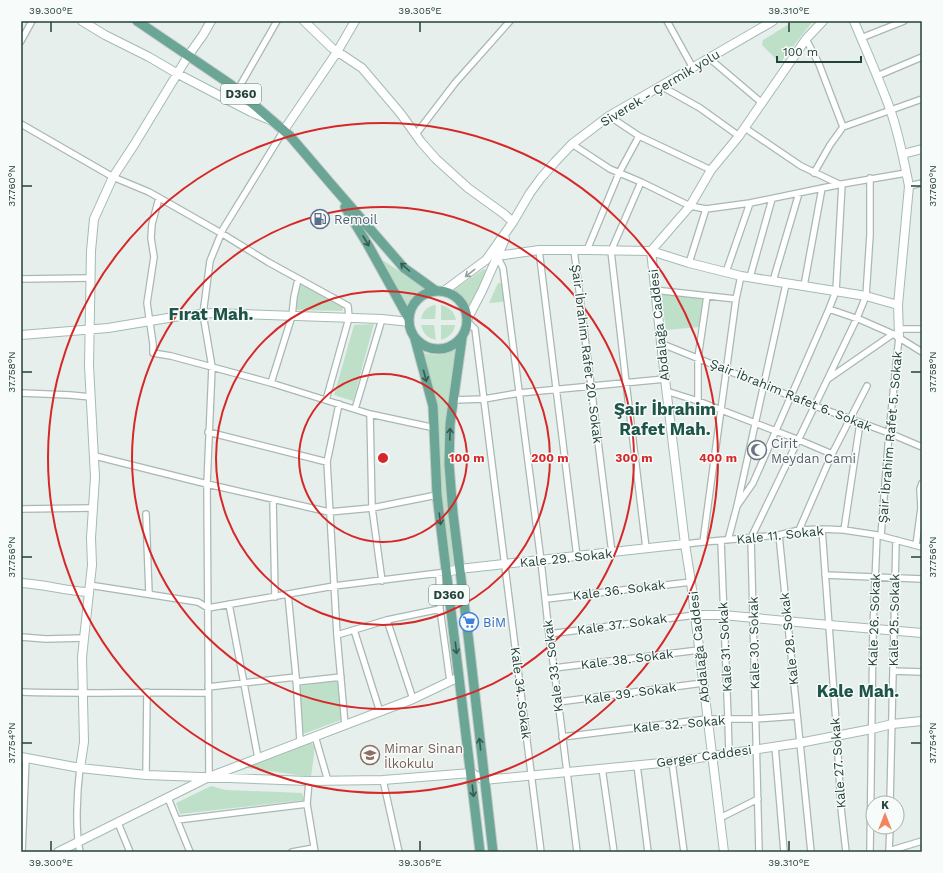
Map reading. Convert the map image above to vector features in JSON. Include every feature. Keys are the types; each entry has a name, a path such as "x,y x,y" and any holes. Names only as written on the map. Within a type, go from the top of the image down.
{"main road":[{"name":"D360","path":"137,21 237,91 284,130 404,268 440,291"},
{"name":"D360","path":"331,184 368,245 409,321"},
{"path":"440,291 451,294 463,304 468,320 466,330 462,338 457,343 443,350 427,348 415,339 410,328 409,321 410,311 414,303 424,295 440,291"},
{"name":"D360","path":"462,338 450,424 449,464 459,569 493,852"},
{"name":"D360","path":"415,339 433,406 437,495 443,572 459,677 480,852"}],"street":[{"path":"21,41 32,21"},
{"path":"82,21 105,35 148,56 178,74 251,112 274,122"},
{"path":"80,852 78,842 78,786 84,742 82,657 92,565 92,508 96,477 89,330 90,251 94,219 113,177 211,21"},
{"path":"237,91 277,21"},
{"path":"304,21 337,52 362,68 401,114 436,159 462,183 513,222"},
{"path":"209,777 206,484 212,367 203,314 210,261 222,233 284,130 337,52 355,21"},
{"path":"416,134 455,83 510,21"},
{"path":"667,21 693,68"},
{"name":"Siverek - Çermik yolu","path":"440,291 469,274 486,260 513,222 530,193 541,178 572,144 609,116 773,21"},
{"name":"Abdalağa Caddesi","path":"724,852 660,343 651,252 690,206 711,170 745,128 806,39 823,21"},
{"path":"854,21 890,110 903,154 910,186 898,305 898,334"},
{"path":"861,38 904,21"},
{"path":"806,39 819,64 843,127"},
{"path":"877,76 922,56"},
{"path":"709,58 762,103"},
{"path":"661,86 700,108 739,136"},
{"path":"814,173 830,145 843,127 922,98"},
{"path":"609,116 639,136 711,170"},
{"path":"21,124 113,177 149,192 222,233 268,262 348,306 349,318 326,400"},
{"path":"745,128 801,166 841,184"},
{"path":"587,250 619,174 639,136"},
{"path":"572,144 619,174 641,182 690,206 706,209 750,203 870,178 906,173"},
{"path":"903,154 922,149"},
{"path":"751,538 857,318 866,296 870,235 870,178"},
{"path":"641,182 611,251 646,548"},
{"path":"910,186 922,183"},
{"path":"737,506 753,483 836,291 841,184"},
{"path":"804,286 822,188"},
{"path":"774,282 799,193"},
{"path":"159,198 152,224 151,238 154,257 147,303 153,353 171,356 271,383 370,414 435,428"},
{"path":"750,277 772,199"},
{"path":"726,272 750,203"},
{"path":"689,263 706,209"},
{"name":"Siverek - Çermik yolu","path":"468,320 513,222"},
{"path":"486,260 497,256 539,250 651,252 741,276 866,296 898,305"},
{"path":"539,250 577,557"},
{"name":"Şair İbrahim Rafet 20. Sokak","path":"574,250 612,553"},
{"name":"Kale 33. Sokak","path":"497,256 503,268 577,852"},
{"path":"703,542 736,299 741,276"},
{"path":"21,279 90,278"},
{"path":"271,383 292,316 298,279"},
{"path":"728,540 737,506 786,284"},
{"path":"654,290 736,299"},
{"path":"698,401 698,358 707,296"},
{"path":"829,309 898,334 922,352"},
{"path":"21,335 108,328 180,316 213,313 409,321"},
{"path":"355,409 382,319"},
{"name":"Kale 34. Sokak","path":"468,320 475,329 541,852"},
{"path":"828,379 898,334 922,329"},
{"name":"Şair İbrahim Rafet 5. Sokak","path":"879,536 898,334"},
{"name":"Şair İbrahim Rafet 6. Sokak","path":"660,343 815,406 889,433 922,447"},
{"path":"453,400 484,399 519,393 665,378"},
{"path":"799,530 832,454 867,386"},
{"path":"666,391 722,410 832,454"},
{"path":"21,393 91,397"},
{"path":"339,404 327,462 337,635 345,725"},
{"path":"370,414 372,508 382,581"},
{"path":"844,530 860,423"},
{"path":"208,432 327,462"},
{"path":"95,456 206,484 329,512 372,508 437,495"},
{"path":"919,546 921,508 920,490 922,483"},
{"path":"273,500 275,597"},
{"path":"21,509 92,508"},
{"path":"146,514 149,594"},
{"name":"Kale 11. Sokak","path":"685,544 779,536 799,530 822,529 844,530 879,536 919,546"},
{"name":"Kale 27. Sokak","path":"822,529 841,808 846,852"},
{"name":"Kale 28. Sokak","path":"779,536 812,852"},
{"name":"Kale 26. Sokak","path":"870,852 873,629 875,577 879,536"},
{"name":"Kale 30. Sokak","path":"751,538 759,852"},
{"name":"Kale 25. Sokak","path":"890,795 896,540"},
{"name":"Kale 31. Sokak","path":"721,541 729,753"},
{"name":"Kale 29. Sokak","path":"443,572 685,544"},
{"path":"21,583 77,592 89,589 149,594 198,602 208,608 334,586 443,572 440,609 450,681"},
{"path":"825,576 922,579"},
{"name":"Kale 36. Sokak","path":"546,599 691,582"},
{"path":"288,594 300,741"},
{"path":"229,604 258,758"},
{"path":"337,635 387,620 440,609"},
{"path":"695,615 753,617 922,633"},
{"name":"Kale 37. Sokak","path":"549,634 695,615"},
{"path":"387,620 413,699"},
{"path":"354,630 380,712"},
{"path":"21,637 46,639 84,638"},
{"name":"Kale 38. Sokak","path":"554,668 699,650"},
{"path":"893,671 922,672"},
{"path":"21,692 83,694 208,690 244,683 341,677"},
{"path":"58,852 209,777 413,699 459,677"},
{"name":"Kale 39. Sokak","path":"558,702 703,683"},
{"path":"146,775 147,692"},
{"name":"Kale 32. Sokak","path":"562,736 707,718 756,719 797,716"},
{"name":"Gerger Caddesi","path":"484,780 531,774 672,762 756,748 800,743 872,730 892,724 922,721"},
{"path":"315,736 328,781"},
{"path":"775,746 784,852"},
{"path":"22,852 23,758 80,768 146,775 328,781 383,780 471,774 484,780"},
{"path":"672,762 684,852"},
{"path":"637,765 648,852"},
{"path":"602,768 614,852"},
{"path":"383,780 400,852"},
{"path":"292,852 314,850 306,804 309,781"},
{"path":"168,798 190,852"},
{"path":"720,818 758,799"},
{"path":"177,820 306,804"},
{"path":"118,823 130,852"},
{"path":"890,835 889,852 922,841"}],"green space":[{"path":"794,21 813,21 780,63 762,45 763,40"},
{"path":"384,261 427,289 413,299 406,311 381,262"},
{"path":"484,269 486,270 470,309 466,302 452,291"},
{"path":"498,283 502,283 504,301 489,303"},
{"path":"301,284 344,307 342,311 297,310 296,296"},
{"path":"661,294 704,298 700,327 666,330"},
{"path":"436,305 435,319 421,319 426,309 430,306"},
{"path":"441,305 451,310 456,320 441,320"},
{"path":"374,324 353,401 334,395 354,325"},
{"path":"421,325 434,325 436,340 426,335"},
{"path":"441,325 455,325 450,335 441,340"},
{"path":"456,350 447,410 445,441 446,495 454,564 452,566 449,561 439,471 423,353 437,355"},
{"path":"338,680 341,720 303,734 300,686"},
{"path":"311,742 315,747 311,777 241,767"},
{"path":"211,786 226,790 302,793 304,800 180,814 176,803"}],"place":[{"name":"Remoil","path":"320,219"},
{"name":"Cirit Meydan Cami","path":"757,450"},
{"name":"BiM","path":"469,622"},
{"name":"Mimar Sinan İlkokulu","path":"370,755"}],"district":[{"name":"Fırat Mah.","path":"211,314"},
{"name":"Şair İbrahim Rafet Mah.","path":"665,419"},
{"name":"Kale Mah.","path":"858,691"}]}
